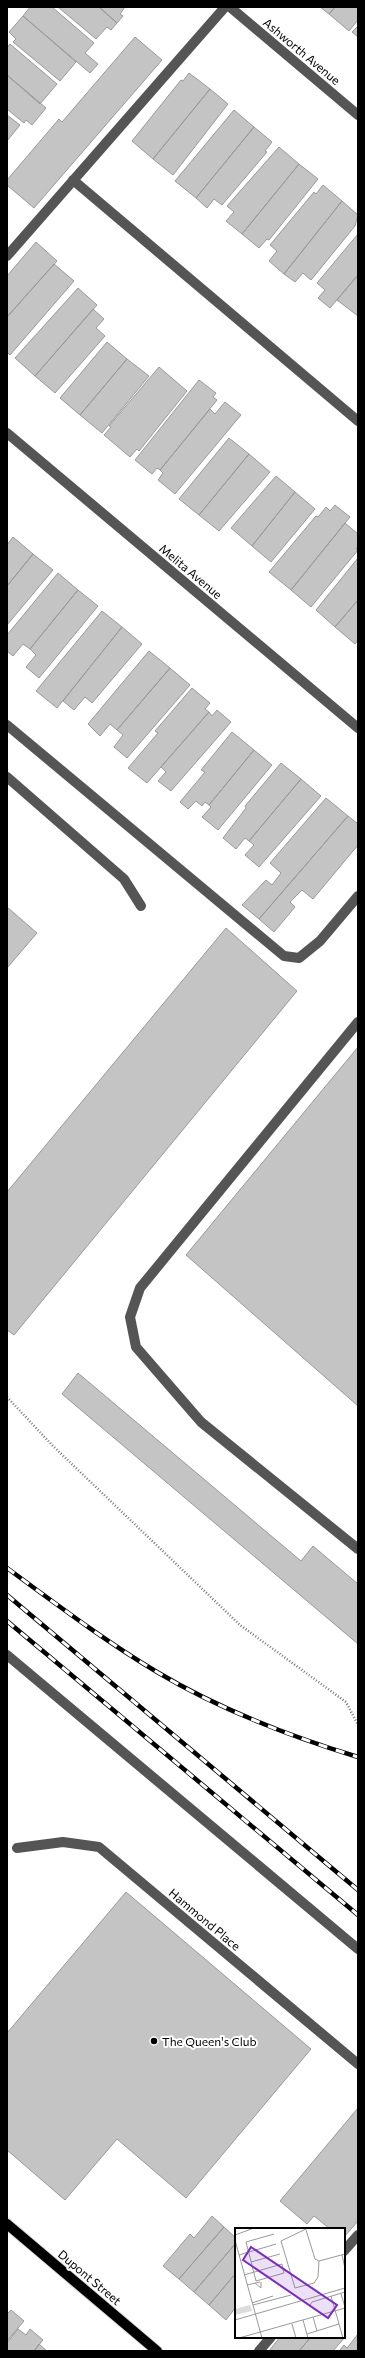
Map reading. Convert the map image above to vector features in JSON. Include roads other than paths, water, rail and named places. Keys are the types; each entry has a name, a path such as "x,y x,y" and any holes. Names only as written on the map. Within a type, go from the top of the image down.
{"main road":[{"name":"Dupont Street","path":"7,2224 156,2351"}],"street":[{"path":"7,256 225,7"},
{"name":"Ashworth Avenue","path":"230,7 358,115"},
{"path":"73,180 358,421"},
{"name":"Melita Avenue","path":"7,433 358,728"},
{"path":"7,725 284,956 299,958 315,945 358,896"},
{"path":"7,777 124,879 141,906"},
{"path":"358,1022 140,1288 130,1317 136,1347 201,1422 358,1549"},
{"path":"7,1655 358,1949"},
{"name":"Hammond Place","path":"18,1848 63,1842 98,1847 358,2064"},
{"path":"345,2250 358,2235"},
{"path":"260,2351 270,2338"}],"railway":[{"path":"7,1568 62,1609 138,1660 205,1698 280,1731 358,1757"},
{"path":"7,1595 358,1890"},
{"path":"7,1621 358,1915"}],"place":[{"name":"The Queen's Club","path":"154,2041"}]}
